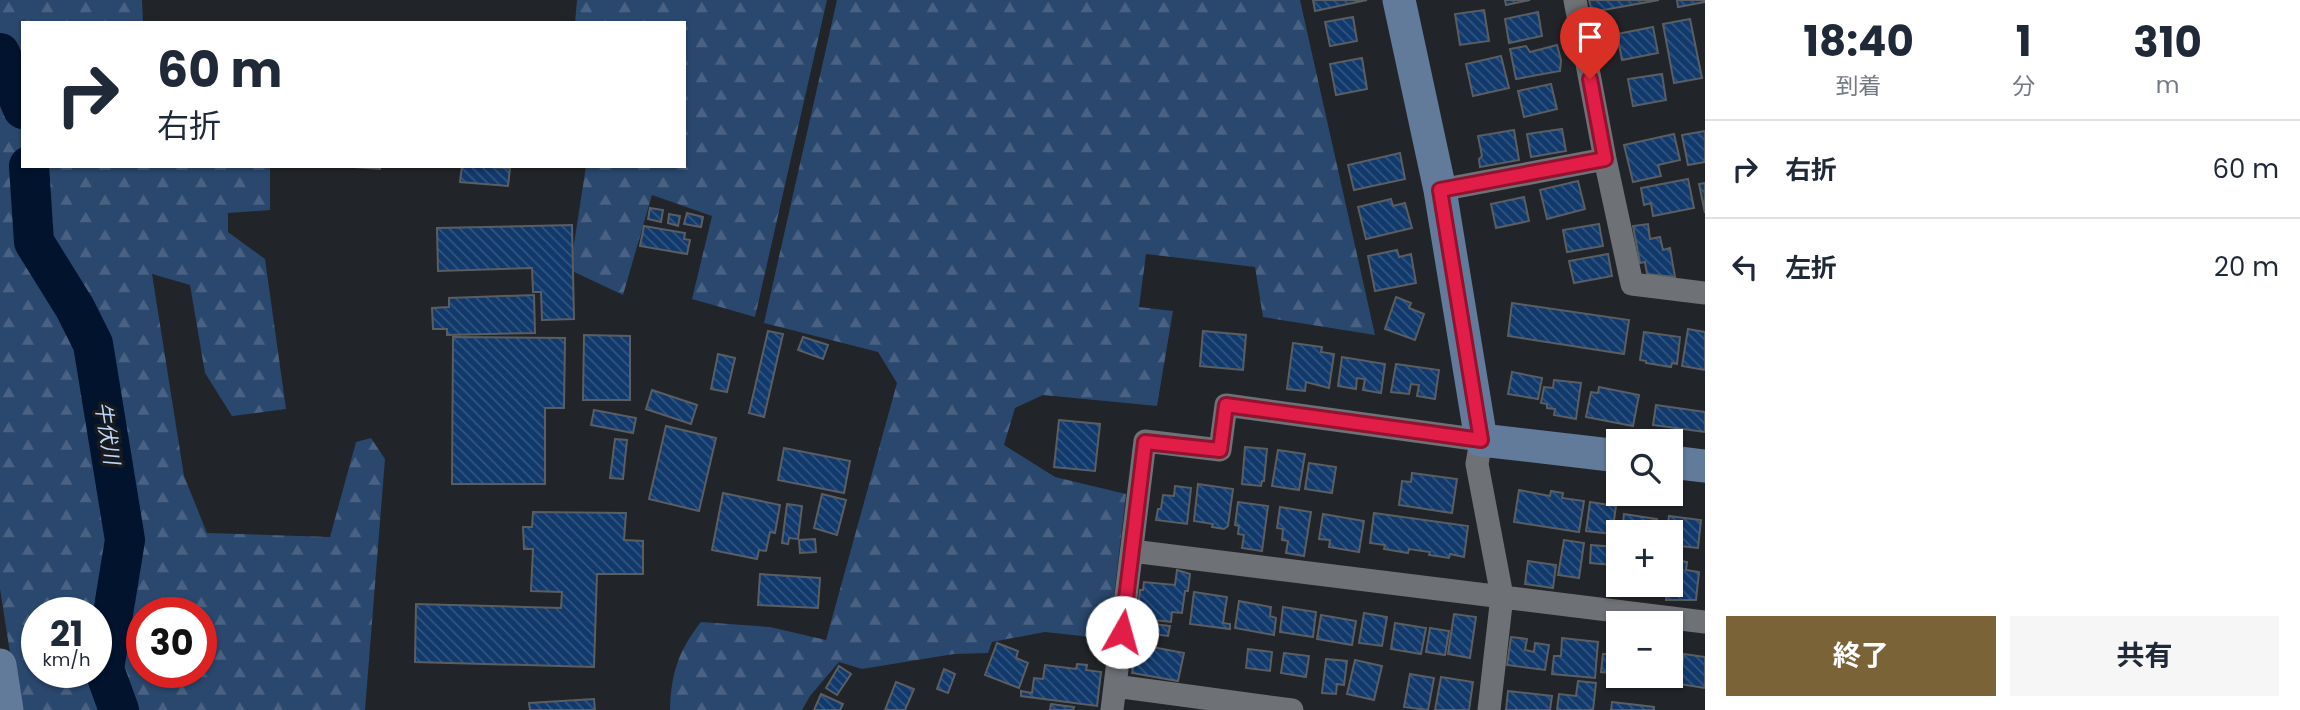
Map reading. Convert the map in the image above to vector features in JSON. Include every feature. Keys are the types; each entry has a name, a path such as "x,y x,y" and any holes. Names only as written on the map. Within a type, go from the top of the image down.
{"street":[{"path":"1399,0 1440,190 1481,440 1478,464 1502,596 1489,710"},
{"path":"1575,0 1632,284 1705,293"},
{"path":"1440,190 1605,159"},
{"path":"1112,710 1145,442 1220,450 1226,405 1606,454"},
{"path":"1683,463 1705,466"},
{"path":"1132,551 1705,622"},
{"path":"0,665 7,710"},
{"path":"1115,686 1292,710"}],"green space":[{"path":"0,0 142,0 143,21 21,21 21,168 270,168 270,210 228,213 228,232 265,259 286,409 232,416 205,373 190,285 152,274 184,476 207,533 330,537 356,442 371,438 385,459 365,710 19,710 0,589"},
{"path":"577,0 827,0 755,317 692,299 712,216 652,195 623,295 570,270 586,168 686,168 686,21 575,21"},
{"path":"837,0 1300,0 1375,335 1263,317 1255,267 1146,254 1139,307 1173,311 1157,406 1043,395 1015,408 1004,445 1055,477 1126,494 1109,639 1045,632 992,642 988,653 954,654 862,669 839,662 810,696 802,710 670,710 677,663 701,622 770,627 826,640 897,383 878,352 764,323"}],"building":[{"path":"1313,0 1367,0 1315,11"},
{"path":"1505,0 1530,0 1506,5"},
{"path":"1589,0 1659,0 1592,12"},
{"path":"1677,0 1705,0 1705,2 1678,7"},
{"path":"1484,10 1489,41 1460,45 1455,14"},
{"path":"1538,12 1542,36 1509,43 1505,19"},
{"path":"1353,17 1357,41 1330,46 1325,22"},
{"path":"1690,19 1702,78 1674,83 1663,24"},
{"path":"1653,27 1658,53 1622,60 1617,34"},
{"path":"1557,45 1561,60 1560,71 1516,79 1510,49 1526,46 1530,52"},
{"path":"1501,56 1509,88 1473,96 1466,64"},
{"path":"1362,58 1367,89 1336,95 1330,64"},
{"path":"1662,74 1666,100 1633,106 1628,79"},
{"path":"1551,84 1557,109 1524,117 1518,91"},
{"path":"1562,129 1566,151 1531,157 1527,134"},
{"path":"1514,130 1519,160 1480,167 1479,159 1482,156 1478,136"},
{"path":"1705,131 1705,162 1688,165 1682,135"},
{"path":"1674,134 1680,160 1658,165 1661,176 1633,182 1624,145"},
{"path":"1400,153 1405,179 1354,190 1348,165"},
{"path":"462,168 510,168 508,186 460,182"},
{"path":"1688,179 1694,208 1653,216 1651,203 1644,205 1641,188"},
{"path":"1578,181 1585,209 1547,219 1540,190"},
{"path":"1705,183 1705,213 1699,184"},
{"path":"1524,197 1529,221 1496,228 1491,204"},
{"path":"1391,199 1393,206 1405,203 1412,228 1366,239 1358,207"},
{"path":"650,208 663,210 661,222 648,219"},
{"path":"687,213 703,217 701,227 684,224"},
{"path":"669,214 680,216 678,226 668,223"},
{"path":"1599,224 1603,246 1567,252 1563,230"},
{"path":"1648,224 1650,239 1660,237 1663,250 1670,248 1675,277 1647,274 1645,262 1640,263 1633,226"},
{"path":"572,225 574,319 542,320 541,292 533,292 532,268 438,271 437,228"},
{"path":"644,226 685,233 684,239 690,240 687,254 640,246"},
{"path":"1397,250 1399,257 1411,254 1416,283 1375,291 1368,256"},
{"path":"1608,254 1612,276 1574,283 1569,261"},
{"path":"534,295 535,333 447,335 447,329 433,329 432,308 449,307 449,298"},
{"path":"1396,297 1411,303 1409,308 1424,314 1415,340 1385,329"},
{"path":"1512,303 1629,320 1624,354 1508,336"},
{"path":"1688,329 1705,332 1705,370 1682,366"},
{"path":"768,331 783,334 764,417 749,413"},
{"path":"1203,331 1246,335 1243,370 1200,366"},
{"path":"1644,332 1680,337 1677,364 1672,363 1671,367 1640,360"},
{"path":"584,335 630,336 630,400 583,400"},
{"path":"453,337 565,338 564,408 545,408 545,484 452,484"},
{"path":"803,337 828,345 823,359 798,350"},
{"path":"1293,343 1322,347 1321,352 1334,354 1329,388 1306,382 1305,391 1287,389"},
{"path":"718,354 735,358 727,392 711,389"},
{"path":"1342,357 1385,364 1381,393 1363,390 1365,379 1357,378 1356,389 1338,386"},
{"path":"1396,364 1439,370 1435,399 1417,396 1419,385 1411,384 1409,394 1391,392"},
{"path":"1512,372 1542,378 1538,399 1508,394"},
{"path":"1554,380 1581,383 1576,419 1554,415 1555,409 1547,408 1547,404 1541,403 1544,387 1553,388"},
{"path":"1599,387 1639,395 1633,426 1586,417 1591,392 1598,393"},
{"path":"652,390 697,405 691,424 646,409"},
{"path":"1656,405 1705,412 1705,432 1653,425"},
{"path":"594,410 636,418 633,433 591,425"},
{"path":"1059,420 1100,424 1095,471 1054,467"},
{"path":"666,426 716,438 699,511 649,499"},
{"path":"615,439 627,440 623,479 610,478"},
{"path":"1245,447 1267,449 1264,481 1261,486 1242,484"},
{"path":"784,448 850,461 844,493 778,480"},
{"path":"1278,450 1305,454 1299,490 1272,486"},
{"path":"1309,463 1336,467 1332,493 1305,489"},
{"path":"1412,473 1457,479 1452,513 1399,505 1402,481 1411,482"},
{"path":"1198,484 1233,489 1228,526 1224,529 1194,521"},
{"path":"1175,486 1191,488 1187,524 1156,520 1163,495 1174,496"},
{"path":"1519,490 1550,496 1551,491 1563,493 1562,498 1584,501 1579,532 1514,522"},
{"path":"723,493 780,505 775,533 770,532 766,551 759,550 757,559 712,550"},
{"path":"822,494 846,500 837,535 814,528"},
{"path":"1238,502 1268,506 1262,551 1242,548 1244,535 1238,534 1239,526 1235,525"},
{"path":"1590,502 1616,506 1614,520 1606,520 1606,533 1586,531"},
{"path":"787,504 802,506 798,539 789,538 788,544 782,543"},
{"path":"1280,507 1311,512 1304,556 1286,553 1288,541 1282,540 1283,529 1277,528"},
{"path":"533,512 626,513 624,540 643,541 643,574 597,574 594,667 415,662 416,604 561,608 562,592 531,591 533,549 524,549 523,527 532,527"},
{"path":"1374,513 1468,526 1464,557 1450,554 1449,558 1409,549 1408,553 1384,549 1385,545 1370,543"},
{"path":"1323,514 1364,521 1359,552 1329,547 1330,540 1319,539"},
{"path":"1624,514 1657,519 1657,520 1623,520"},
{"path":"1669,516 1701,520 1698,548 1683,546 1683,520 1668,520"},
{"path":"815,539 816,552 800,553 799,540"},
{"path":"1564,540 1584,543 1579,578 1558,575"},
{"path":"1591,545 1606,546 1606,564 1590,563"},
{"path":"1528,561 1556,565 1553,588 1525,584"},
{"path":"1683,561 1687,562 1686,570 1699,572 1696,600 1666,600 1666,597 1683,597"},
{"path":"1177,570 1190,574 1182,613 1172,612 1171,622 1137,618 1140,590 1143,590 1144,582 1175,585"},
{"path":"760,574 820,578 818,608 758,605"},
{"path":"1194,592 1227,597 1223,623 1230,624 1230,629 1190,624"},
{"path":"1239,601 1271,607 1270,616 1276,618 1274,635 1235,628"},
{"path":"1283,607 1316,612 1313,637 1280,632"},
{"path":"1364,613 1387,617 1382,646 1359,643"},
{"path":"1454,614 1476,617 1470,658 1448,654"},
{"path":"1321,615 1356,621 1352,645 1317,639"},
{"path":"1395,623 1426,628 1421,654 1391,649"},
{"path":"1154,624 1170,626 1168,636 1152,634"},
{"path":"1430,628 1449,631 1445,655 1426,652"},
{"path":"1511,637 1527,639 1525,650 1534,652 1535,643 1549,645 1545,670 1507,665"},
{"path":"1562,638 1598,642 1595,678 1552,674 1554,656 1561,656"},
{"path":"997,643 1018,651 1016,658 1028,663 1019,688 985,675"},
{"path":"1147,646 1184,653 1178,681 1132,673 1135,651 1146,652"},
{"path":"1248,649 1272,652 1270,671 1246,668"},
{"path":"1284,653 1309,656 1306,677 1281,673"},
{"path":"1603,654 1606,654 1606,673 1601,672"},
{"path":"1684,654 1705,657 1705,688 1683,685"},
{"path":"1326,659 1347,661 1344,685 1337,684 1336,694 1322,693"},
{"path":"1355,660 1382,666 1374,700 1347,694"},
{"path":"1077,664 1087,665 1086,670 1101,672 1097,706 1021,696 1021,691 1032,693 1034,678 1043,679 1045,665 1076,669"},
{"path":"839,666 851,674 837,695 826,688"},
{"path":"944,669 955,674 948,693 937,689"},
{"path":"1410,674 1434,678 1428,710 1404,707"},
{"path":"1441,677 1473,682 1469,710 1435,710"},
{"path":"1578,681 1596,683 1593,710 1557,710 1559,694 1576,696"},
{"path":"896,682 914,689 905,710 885,710"},
{"path":"1508,691 1552,696 1550,710 1506,710"},
{"path":"821,694 843,704 840,710 814,710"},
{"path":"594,699 595,710 530,710 529,703"},
{"path":"1612,702 1654,707 1654,710 1611,710"},
{"path":"1051,704 1074,707 1073,710 1050,710"}],"waterway":[{"name":"牛伏川","path":"0,53 21,104"},
{"name":"牛伏川","path":"29,168 34,242 75,308 93,344 125,540 104,669 119,710"}],"route":[{"path":"1122,632 1145,442 1220,450 1226,405 1481,440 1440,190 1605,159 1590,79"}]}
